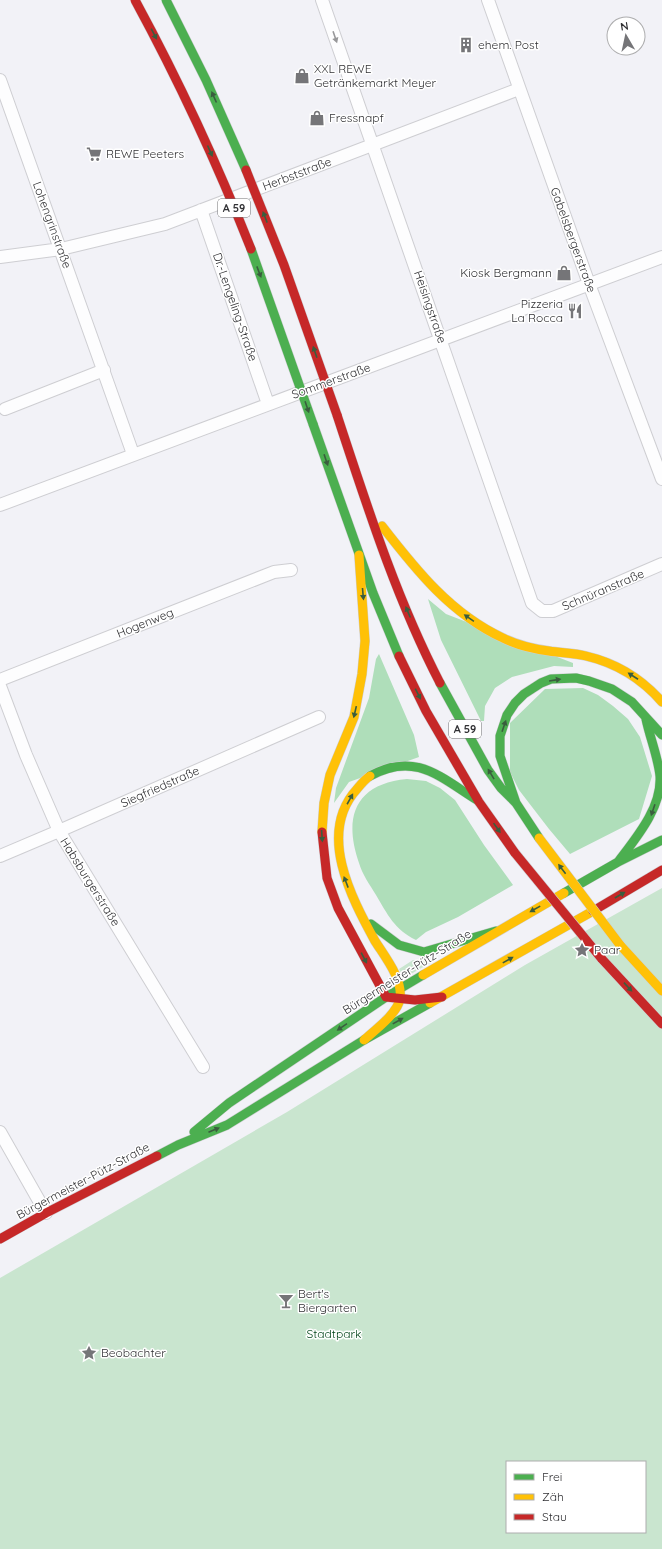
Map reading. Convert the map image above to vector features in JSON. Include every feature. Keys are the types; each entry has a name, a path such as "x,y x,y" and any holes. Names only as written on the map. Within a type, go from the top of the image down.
{"main road":[{"name":"A 59","path":"135,0 169,62 212,154 241,224 277,319 373,593 400,659 426,711 479,802 515,853 601,958 662,1024"},
{"name":"A 59","path":"166,0 194,52 265,216 299,307 396,584 423,648 440,682 494,781 505,795 516,803 539,838 620,945 662,991"},
{"path":"370,511 415,569 431,587 450,605 474,622 503,638 541,650 585,656 611,663 636,678 656,694 662,702"},
{"path":"359,555 365,641 362,674 354,717 330,775 324,803 321,828 327,878 338,908 386,998 415,1000 442,996"},
{"path":"516,803 500,756 500,736 508,715 515,703 524,694 541,683 551,679 576,678 612,689 632,702 662,735"},
{"path":"618,862 650,819 659,790 660,776 645,718"},
{"path":"364,1040 396,1008 400,999 400,990 390,967 362,917 344,877 340,861 338,836 341,815 356,787 372,774 395,766 416,766 434,773 479,802"},
{"name":"Bürgermeister-Pütz-Straße","path":"178,1145 229,1103 386,998 496,930 618,862 662,840"},
{"name":"Bürgermeister-Pütz-Straße","path":"0,1239 46,1212 178,1145 226,1125 364,1040 554,934 662,870"},
{"path":"362,917 399,945 424,952 445,947 496,930"}],"street":[{"name":"Heisingstraße","path":"322,0 532,603 542,611"},
{"name":"Gabelsbergerstraße","path":"488,0 589,284 662,479"},
{"name":"Lohengrinstraße","path":"0,80 133,454"},
{"name":"Herbststraße","path":"0,257 61,249 165,224 519,89"},
{"name":"Dr.-Lengeling-Straße","path":"201,210 268,404"},
{"name":"Sommerstraße","path":"0,505 662,257"},
{"path":"4,409 104,370"},
{"name":"Schnüranstraße","path":"542,611 552,611 662,564"},
{"name":"Hogenweg","path":"0,680 274,572 291,570"},
{"name":"Habsburgerstraße","path":"0,686 26,755 59,831 204,1067"},
{"name":"Siegfriedstraße","path":"0,856 319,717"},
{"path":"0,1132 46,1212"}],"green space":[{"path":"428,599 446,614 573,663 573,667 554,666 512,677 495,688 485,706 484,721 481,721 441,640"},
{"path":"379,654 414,735 419,757 349,782 334,803 336,788 369,698 376,659"},
{"path":"583,688 598,695 628,719 640,737 652,776 639,819 570,854 519,790 510,772 510,723 545,689"},
{"path":"407,779 426,781 440,788 455,800 484,845 513,885 458,917 426,932 416,940 408,936 392,921 366,879 354,846 352,831 353,818 358,806 365,796 375,788 389,782"},
{"name":"Stadtpark","path":"662,888 662,1549 0,1549 0,1278 287,1112 525,965"},
{"path":"413,960 428,961 430,963 404,978 399,969"}],"traffic: fast":[{"path":"166,0 206,80 246,170"},
{"path":"251,249 313,424"},
{"path":"313,424 373,593 399,656"},
{"path":"539,838 516,803 500,756 500,736 507,715 515,703 524,694 541,683 551,679 576,678 589,681 612,689 632,702 662,735"},
{"path":"440,683 488,770 501,788 516,803"},
{"path":"618,862 640,833 657,800 660,788 659,769 646,719"},
{"path":"370,776 386,769 400,766 414,767 426,770 439,776 477,800"},
{"path":"564,893 618,862 662,840"},
{"path":"371,924 399,945 424,952 496,931"},
{"path":"194,1132 229,1103 386,997 423,975"},
{"path":"157,1156 178,1145 227,1125 364,1040 430,1003"}],"traffic: slow":[{"path":"382,526 408,559 436,590 467,617 484,628 508,640 526,646 543,650 581,655 608,663 637,679 662,702"},
{"path":"322,832 324,803 330,775 354,717 362,674 365,641 359,555"},
{"path":"364,1040 390,1016 398,1005 400,999 399,984 396,976 366,924 348,885 342,865 339,845 340,825 345,806 359,787 370,776"},
{"path":"539,838 620,945"},
{"path":"423,975 564,893"},
{"path":"430,1003 593,911"},
{"path":"620,945 662,991"}],"traffic: jam":[{"path":"135,0 197,123 225,185 251,249"},
{"path":"246,170 284,265 337,415"},
{"path":"337,415 371,517 396,585 424,651 440,683"},
{"path":"399,656 426,711 479,802 515,853"},
{"path":"322,832 327,878 338,908 386,997 415,1000 442,997"},
{"path":"515,853 601,958"},
{"path":"593,911 662,870"},
{"path":"601,958 662,1024"},
{"path":"0,1239 46,1213 157,1156"}],"place":[{"name":"ehem. Post","path":"466,45"},
{"name":"XXL REWE Getränkemarkt Meyer","path":"302,76"},
{"name":"Fressnapf","path":"317,118"},
{"name":"REWE Peeters","path":"94,154"},
{"name":"Kiosk Bergmann","path":"564,273"},
{"name":"Pizzeria La Rocca","path":"575,311"},
{"name":"Paar","path":"582,950"},
{"name":"Bert's Biergarten","path":"286,1301"},
{"name":"Beobachter","path":"89,1353"}]}
